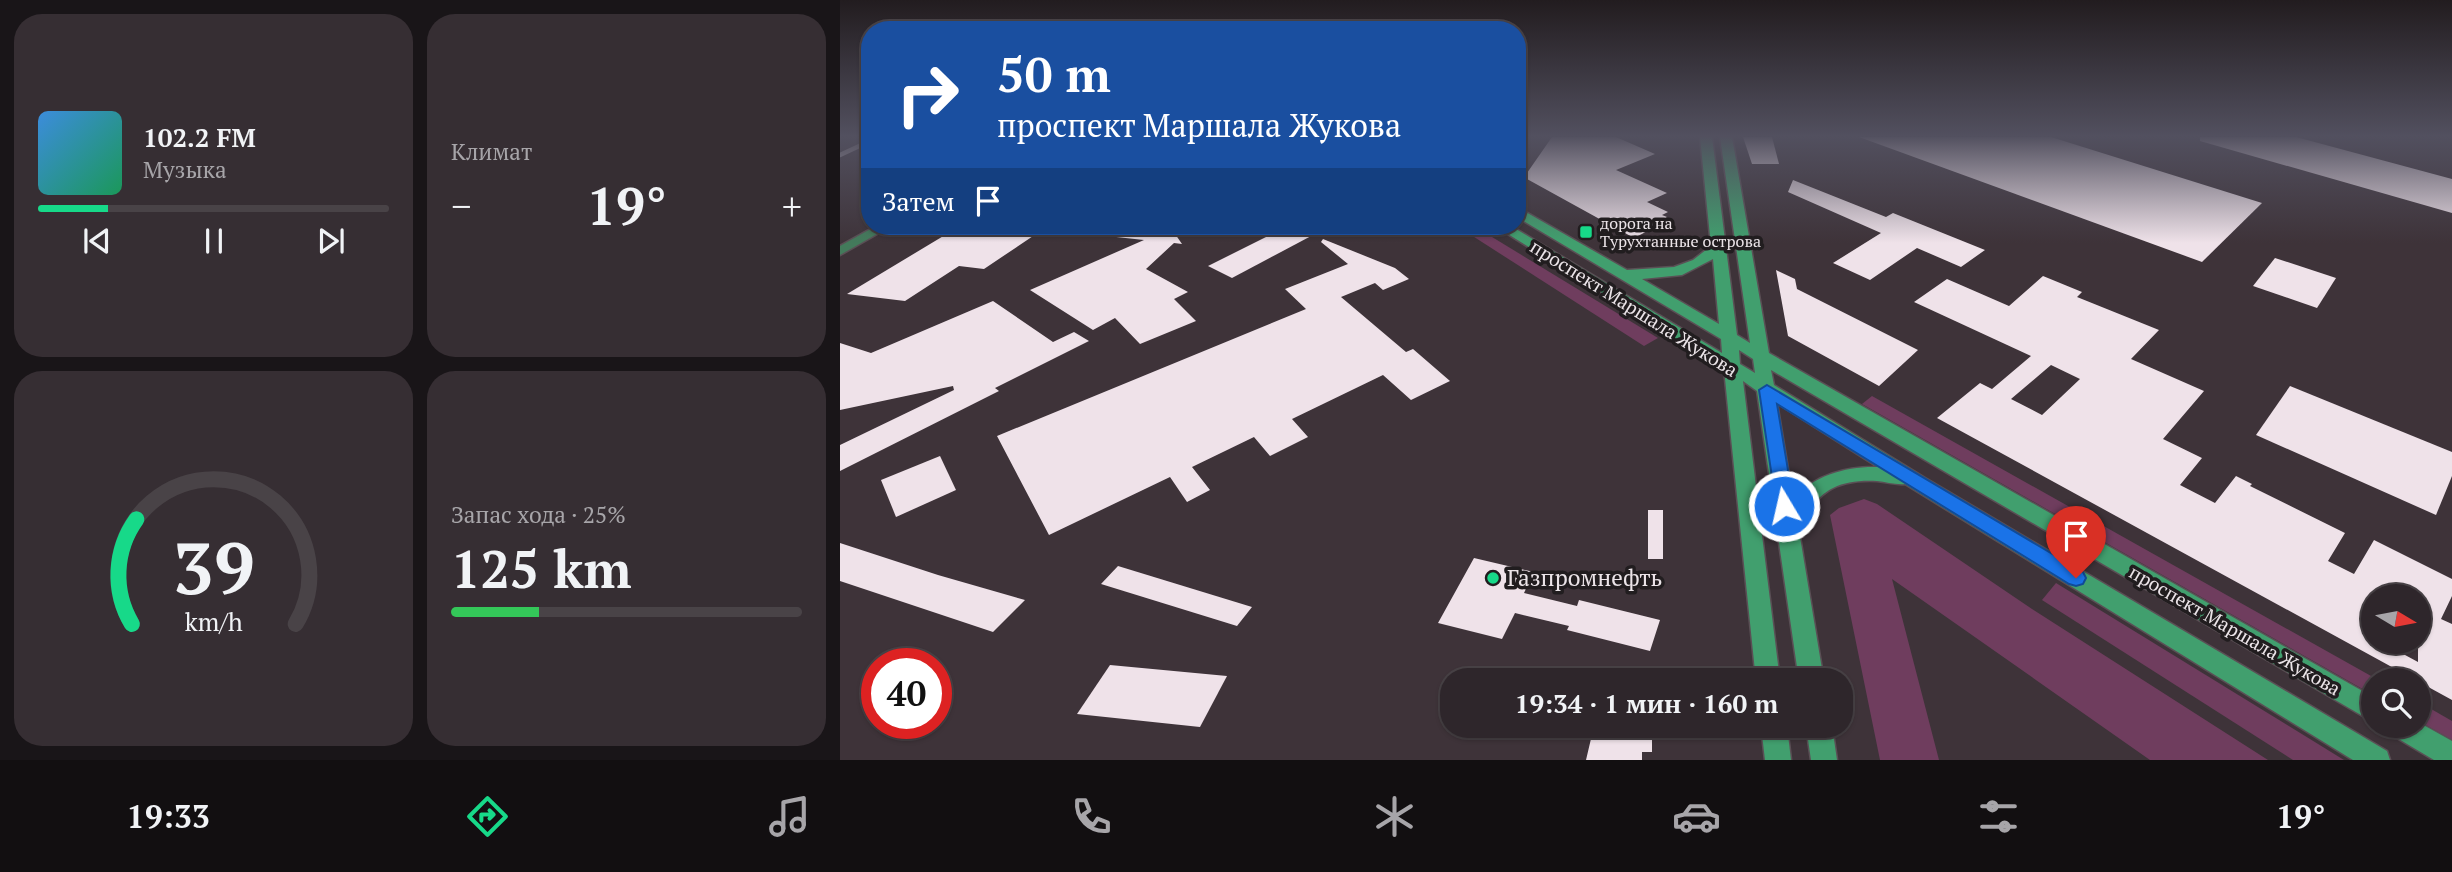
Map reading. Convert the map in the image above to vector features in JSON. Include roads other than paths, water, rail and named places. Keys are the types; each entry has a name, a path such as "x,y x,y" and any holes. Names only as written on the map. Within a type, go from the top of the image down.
{"main road":[{"path":"1710,172 1767,668"},
{"path":"1732,172 1809,668"},
{"name":"проспект Маршала Жукова","path":"1526,216 2361,703"},
{"name":"проспект Маршала Жукова","path":"1517,235 1590,278 1733,370 2376,760"},
{"path":"1625,274 1670,275 1688,270 1703,262 1718,247"},
{"path":"1788,532 1799,506 1814,491 1835,480 1857,475 1885,474 1918,483"},
{"path":"1774,738 1777,760"},
{"path":"1821,738 1824,760"},
{"path":"2421,738 2452,756"}],"street":[{"path":"840,241 861,230"},
{"path":"840,251 869,235"}],"place":[{"name":"дорога на Турухтанные острова","path":"1586,232"},
{"name":"Газпромнефть","path":"1493,578"}]}
